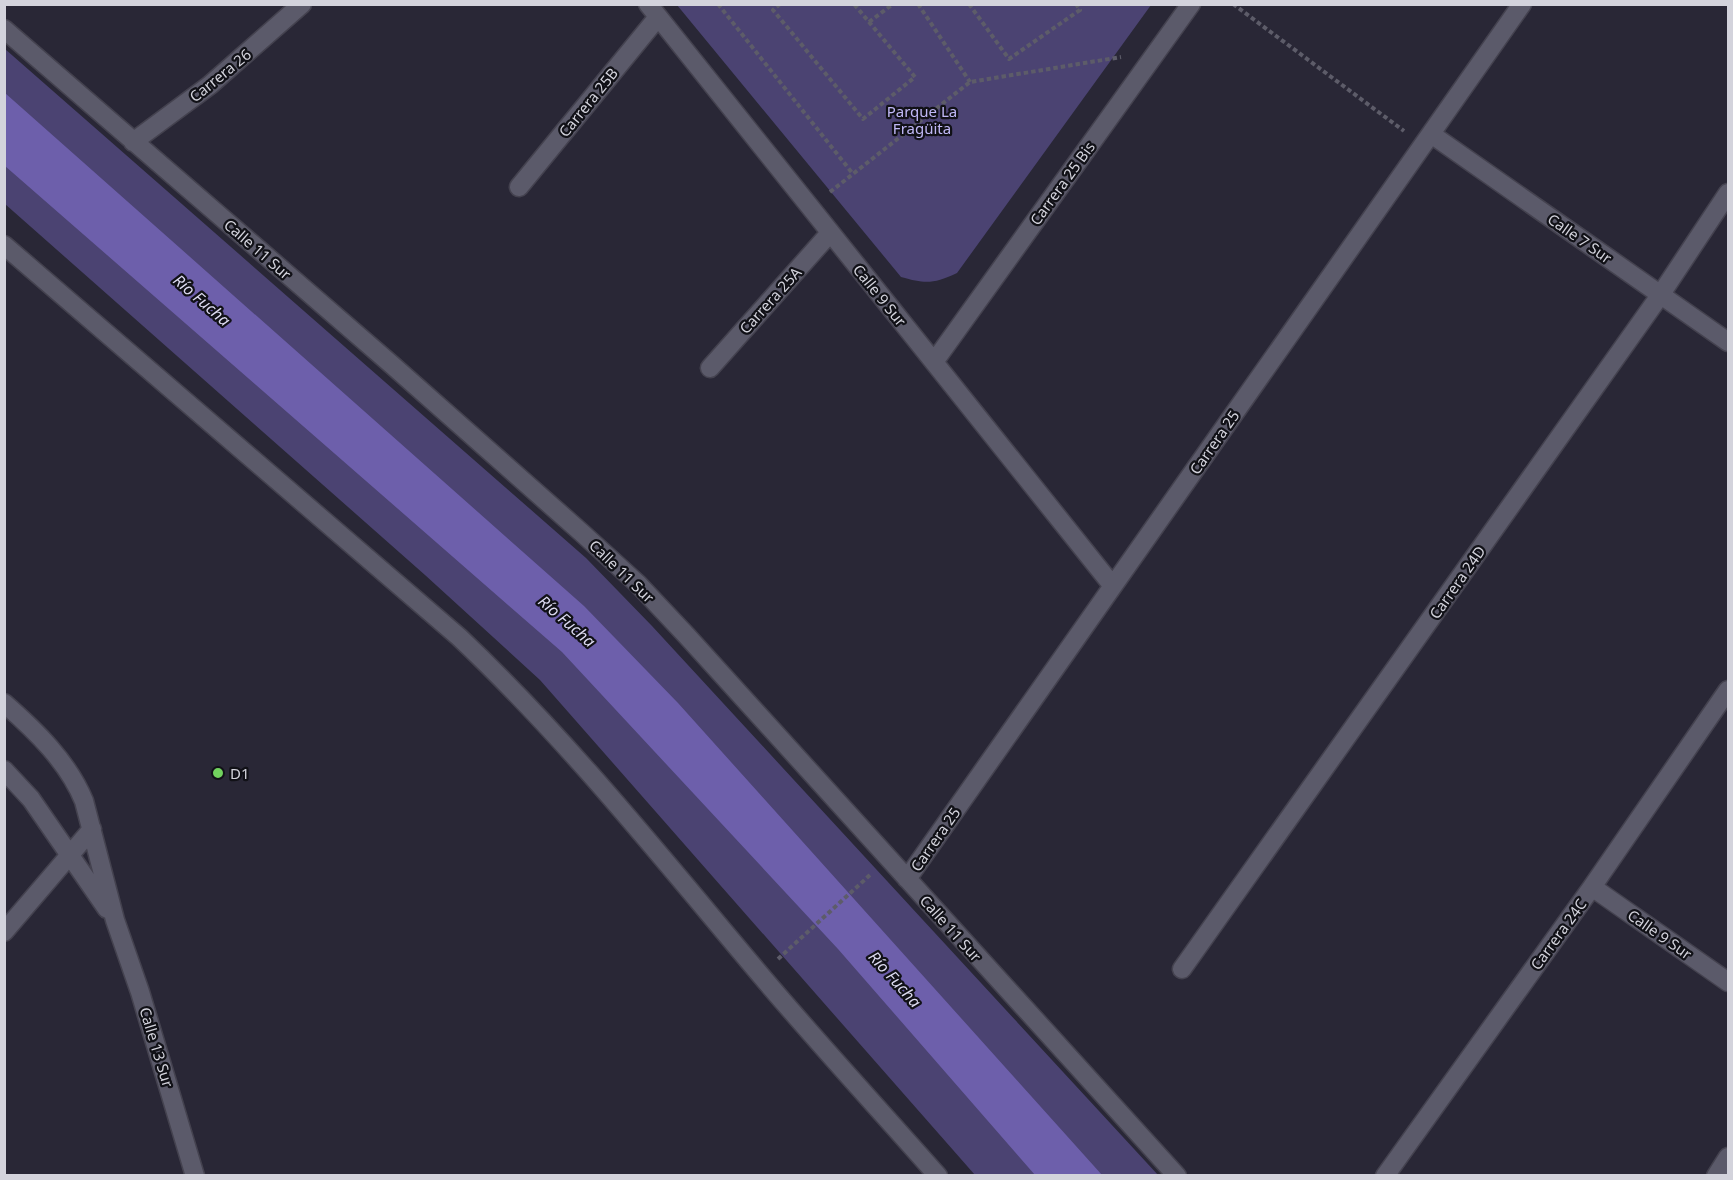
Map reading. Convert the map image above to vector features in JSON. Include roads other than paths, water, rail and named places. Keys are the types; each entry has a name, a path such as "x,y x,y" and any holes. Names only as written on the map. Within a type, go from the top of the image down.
{"street":[{"name":"Carrera 26","path":"133,142 210,85 302,4"},
{"name":"Carrera 25 Bis","path":"934,362 1191,4"},
{"name":"Carrera 25","path":"907,879 1522,4"},
{"name":"Carrera 25B","path":"519,187 653,11"},
{"name":"Calle 9 Sur","path":"653,11 1112,585"},
{"name":"Calle 11 Sur","path":"4,29 392,364 638,584 1177,1176"},
{"name":"Calle 7 Sur","path":"1427,139 1661,294 1728,342"},
{"name":"Carrera 24D","path":"1182,969 1661,294 1728,193"},
{"name":"Carrera 25A","path":"710,368 831,232"},
{"path":"4,245 459,637 493,669 584,765 760,975 938,1176"},
{"name":"Carrera 24C","path":"1384,1176 1592,887 1728,690"},
{"name":"Calle 13 Sur","path":"4,704 30,725 76,782 84,801 115,920 140,992 195,1176"},
{"name":"Calle 13 Sur","path":"4,770 31,799 115,920"},
{"path":"4,932 92,829"},
{"name":"Calle 9 Sur","path":"1592,887 1728,982"},
{"path":"1716,1176 1728,1157"}],"water":[{"name":"Río Fucha","path":"5,93 584,606 678,703 1102,1175 1035,1175 838,949 562,652 5,166"}],"place":[{"name":"D1","path":"218,773"}],"park label":[{"name":"Parque La Fragüita","path":"922,120"}]}
